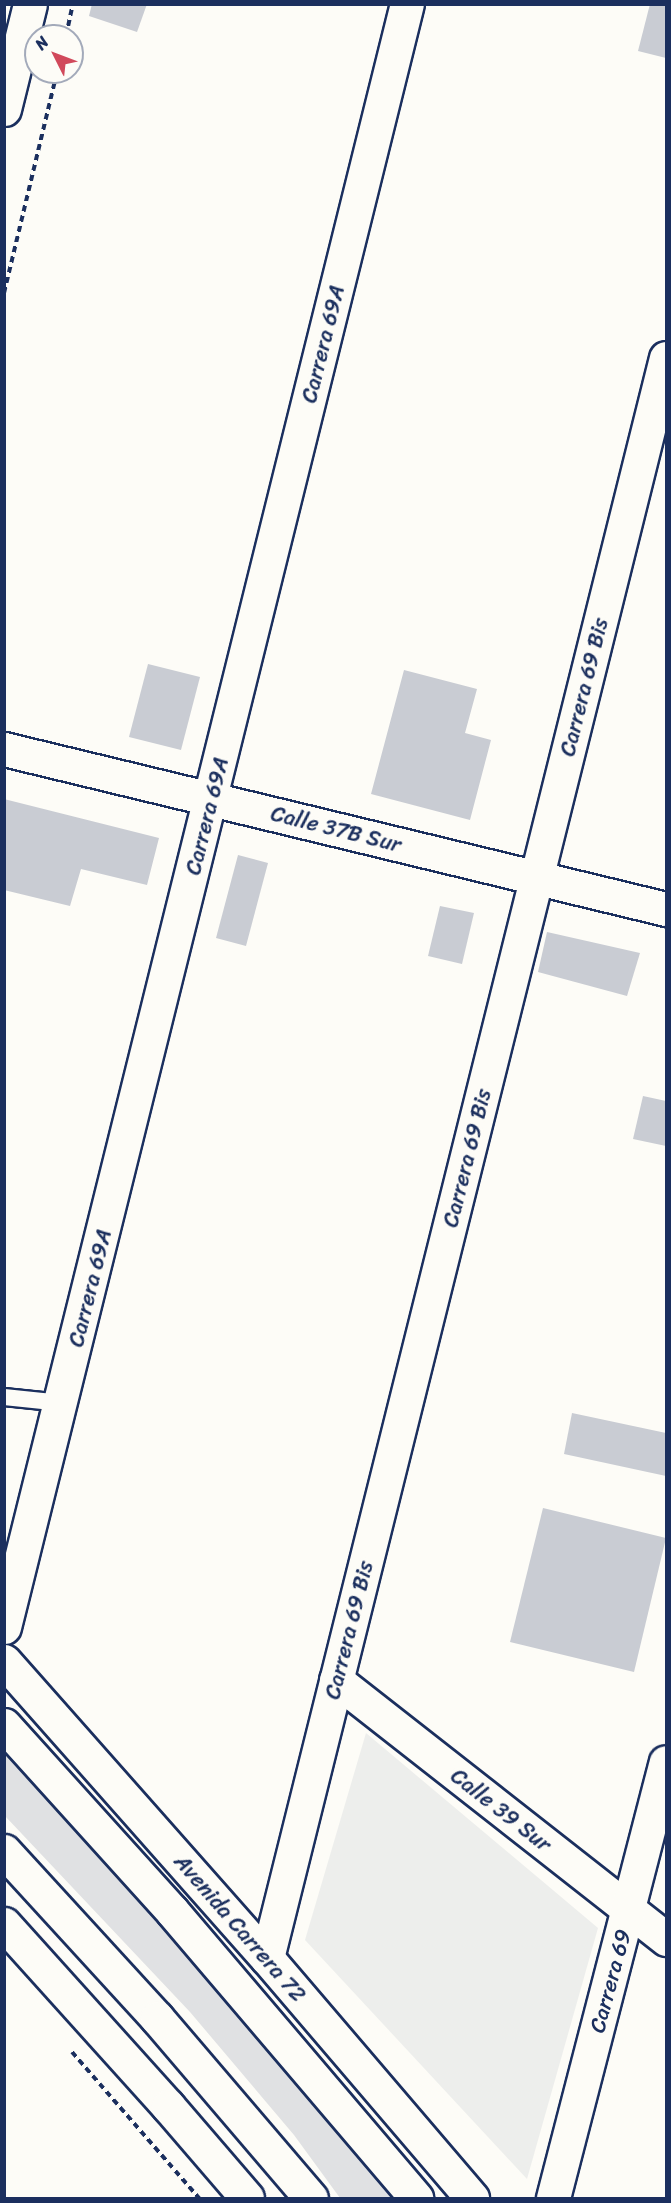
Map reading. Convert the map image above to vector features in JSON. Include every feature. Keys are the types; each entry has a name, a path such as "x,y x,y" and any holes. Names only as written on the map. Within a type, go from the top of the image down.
{"main road":[{"path":"4,109 30,4"},
{"name":"Carrera 69A","path":"4,1627 62,1403 407,4"},
{"name":"Carrera 69 Bis","path":"267,1958 666,358"},
{"name":"Calle 37B Sur","path":"4,749 666,909"},
{"name":"Avenida Carrera 72","path":"4,1661 267,1958 472,2199"},
{"name":"Calle 39 Sur","path":"336,1680 666,1939"},
{"name":"Avenida Carrera 72","path":"4,1725 141,1877 416,2199"},
{"name":"Carrera 69","path":"553,2199 666,1762"},
{"path":"131,1804 141,1877"},
{"path":"4,1851 157,2018 311,2199"},
{"path":"4,1924 168,2106 247,2199"}],"lane":[{"path":"4,1397 62,1403"}],"path":[{"path":"69,24 73,4"},
{"path":"4,293 54,84"},
{"path":"67,2046 199,2199"}],"shaded area":[{"path":"366,1733 598,1928 527,2179 305,1940"},
{"path":"5,1744 221,1981 401,2198 340,2198 294,2135 190,2012 5,1816"}],"building":[{"path":"92,4 147,4 137,32 89,16"},
{"path":"650,4 666,6 666,58 638,51"},
{"path":"148,664 200,677 181,750 129,737"},
{"path":"404,670 477,689 465,733 491,740 470,820 371,794"},
{"path":"4,799 159,838 147,885 81,869 70,906 4,890"},
{"path":"238,855 268,863 246,946 216,938"},
{"path":"440,906 474,913 462,964 428,956"},
{"path":"547,932 640,953 627,996 538,972"},
{"path":"643,1096 666,1101 666,1146 633,1139"},
{"path":"572,1413 666,1433 666,1476 564,1454"},
{"path":"543,1508 666,1538 634,1672 510,1642"}]}
